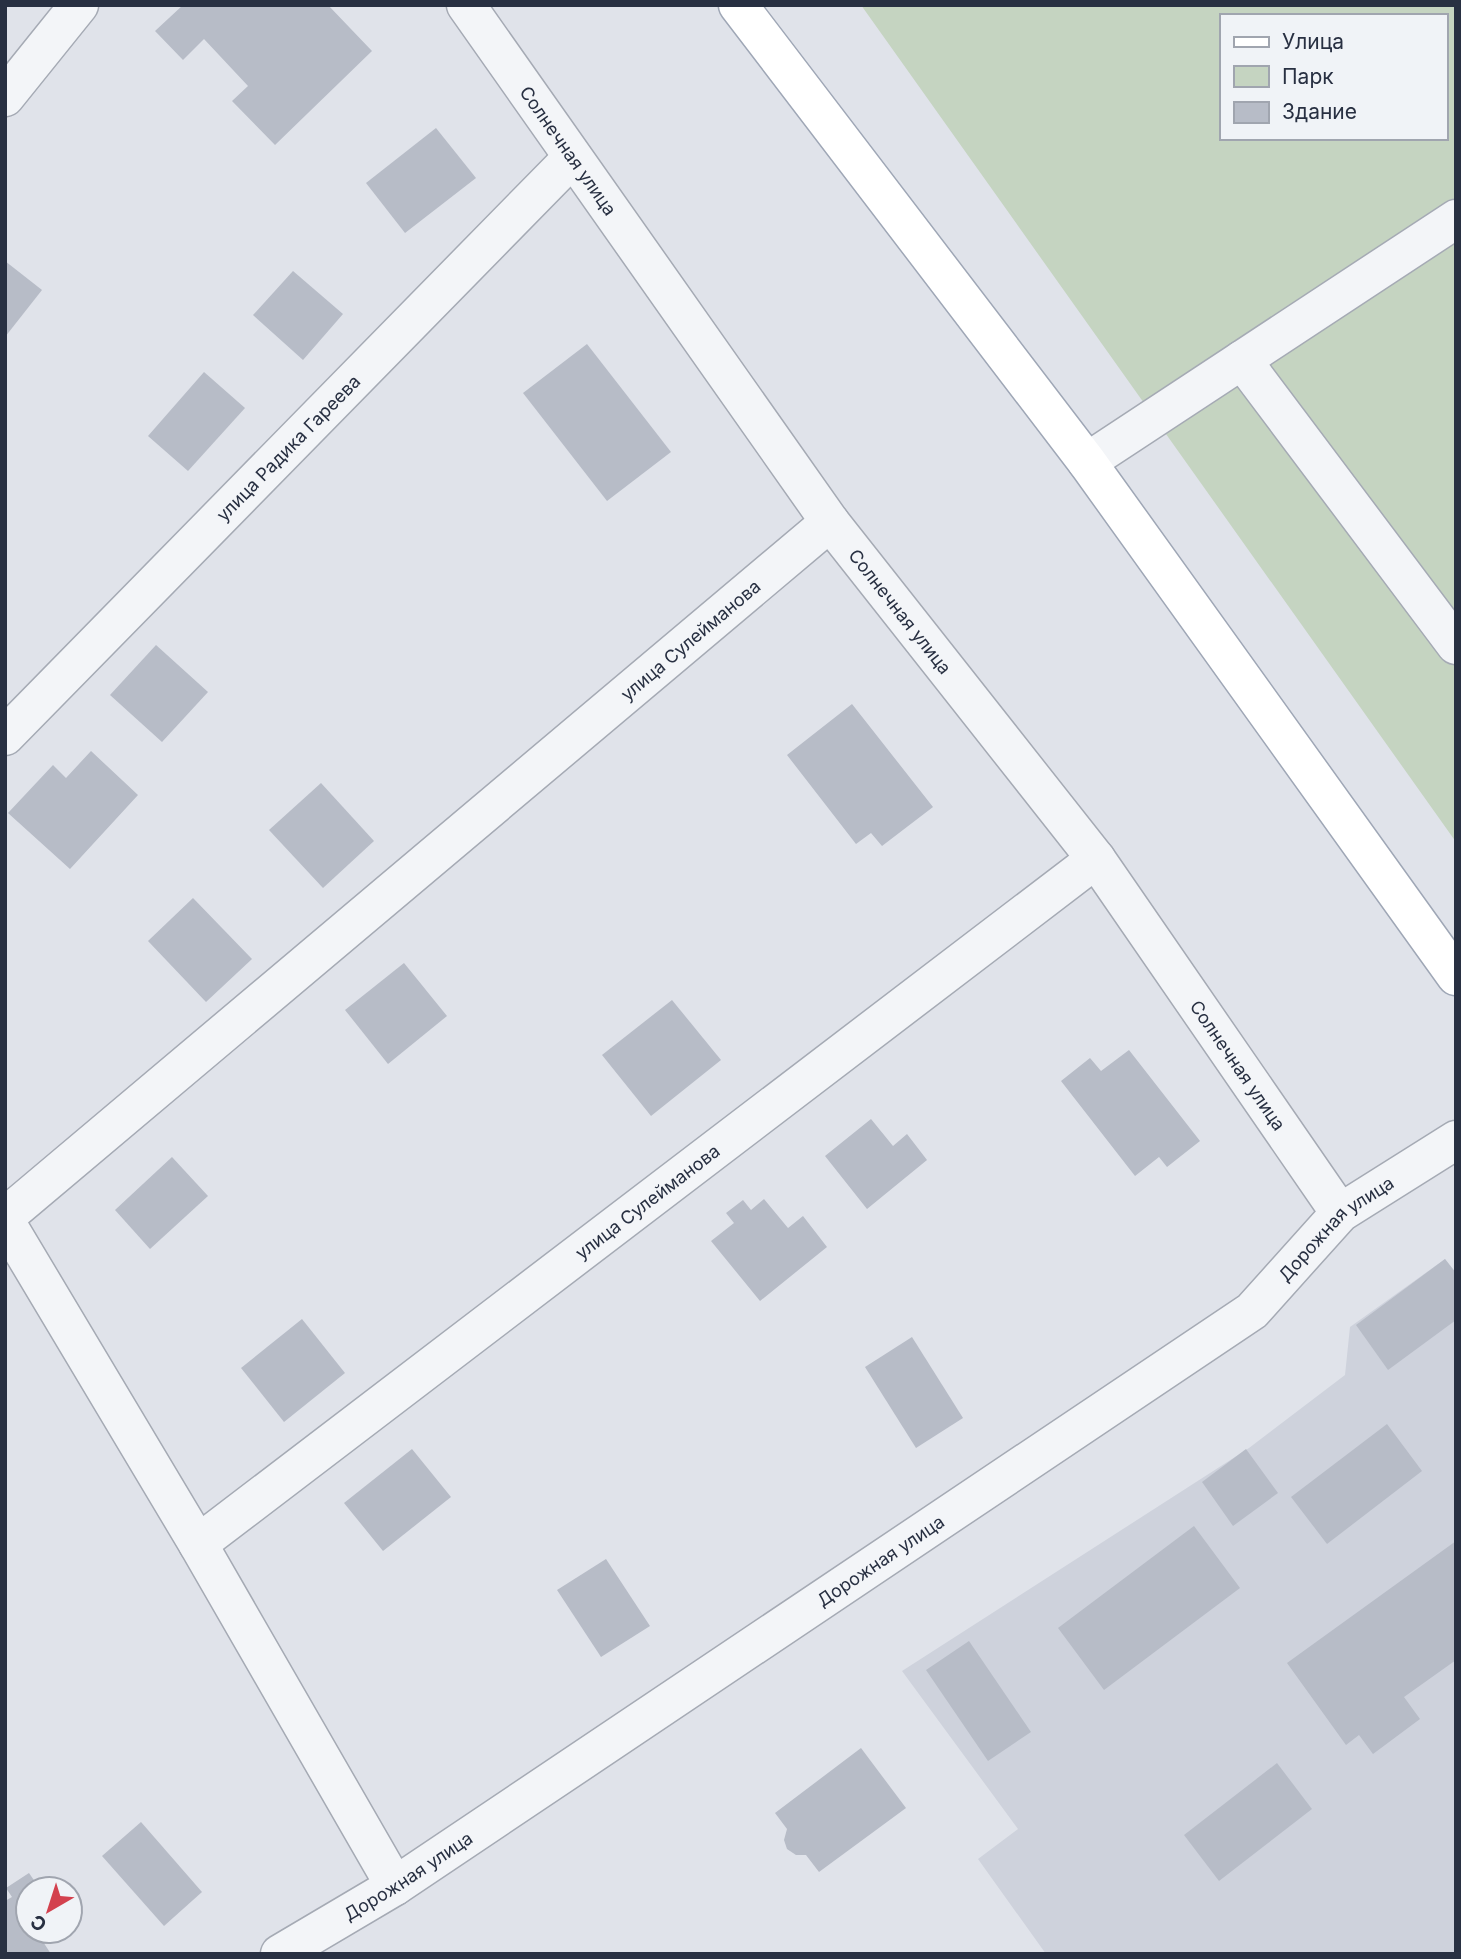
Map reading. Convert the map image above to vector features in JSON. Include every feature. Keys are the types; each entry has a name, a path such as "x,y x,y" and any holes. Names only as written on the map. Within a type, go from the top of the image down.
{"main road":[{"path":"738,5 1087,462 1456,976"}],"street":[{"path":"5,97 79,5"},
{"name":"Солнечная улица","path":"466,5 831,522 1096,859 1340,1213"},
{"name":"улица Радика Гареева","path":"5,736 572,158"},
{"path":"1087,462 1456,219"},
{"path":"1242,360 1456,645"},
{"name":"улица Сулейманова","path":"5,1219 831,522"},
{"name":"улица Сулейманова","path":"198,1544 1096,859"},
{"name":"Дорожная улица","path":"280,1954 395,1886 1252,1311 1340,1213 1456,1140"},
{"path":"5,1219 198,1544 395,1886"}],"shaded area":[{"path":"1445,1259 1456,1273 1456,1954 1046,1954 978,1859 1018,1829 902,1671 1249,1448 1345,1375 1350,1327"}],"green space":[{"path":"861,5 1456,5 1456,842"}],"building":[{"path":"183,5 328,5 372,51 275,145 232,101 248,86 204,39 183,60 155,31"},
{"path":"436,128 476,178 405,233 366,183"},
{"path":"5,261 42,290 5,337"},
{"path":"293,271 343,314 303,360 253,315"},
{"path":"587,344 671,452 607,501 523,393"},
{"path":"204,372 245,408 188,471 148,436"},
{"path":"156,645 208,692 162,742 110,695"},
{"path":"852,704 933,807 882,846 871,833 856,844 787,755"},
{"path":"91,751 138,795 70,869 8,813 53,765 66,778"},
{"path":"321,783 374,841 323,888 269,830"},
{"path":"193,898 252,959 206,1002 148,941"},
{"path":"404,963 447,1016 388,1064 345,1010"},
{"path":"672,1000 721,1060 651,1116 602,1055"},
{"path":"1129,1050 1200,1141 1167,1167 1159,1157 1135,1176 1061,1081 1090,1058 1101,1071"},
{"path":"871,1119 893,1146 907,1134 927,1160 867,1209 825,1156"},
{"path":"172,1157 208,1196 150,1249 115,1210"},
{"path":"764,1199 788,1228 803,1216 827,1247 760,1301 711,1241 734,1223 726,1213 743,1200 751,1210"},
{"path":"1445,1259 1456,1273 1456,1320 1388,1370 1356,1325"},
{"path":"302,1319 345,1373 284,1422 241,1368"},
{"path":"912,1337 963,1418 916,1448 865,1367"},
{"path":"1387,1424 1422,1471 1327,1544 1291,1497"},
{"path":"412,1449 451,1497 383,1551 344,1503"},
{"path":"1246,1449 1278,1493 1233,1526 1202,1482"},
{"path":"1194,1526 1240,1588 1104,1690 1058,1628"},
{"path":"1456,1541 1456,1660 1404,1697 1420,1719 1373,1754 1359,1735 1346,1745 1287,1663"},
{"path":"606,1559 650,1626 601,1657 557,1590"},
{"path":"969,1641 1031,1732 988,1761 926,1670"},
{"path":"861,1748 906,1808 819,1872 806,1855 796,1855 787,1849 784,1840 787,1829 775,1813"},
{"path":"1277,1763 1312,1809 1219,1881 1184,1835"},
{"path":"141,1822 202,1892 164,1926 102,1856"},
{"path":"14,1883 14,1945 45,1945 51,1954 5,1954 5,1901 12,1897 6,1888"}]}
